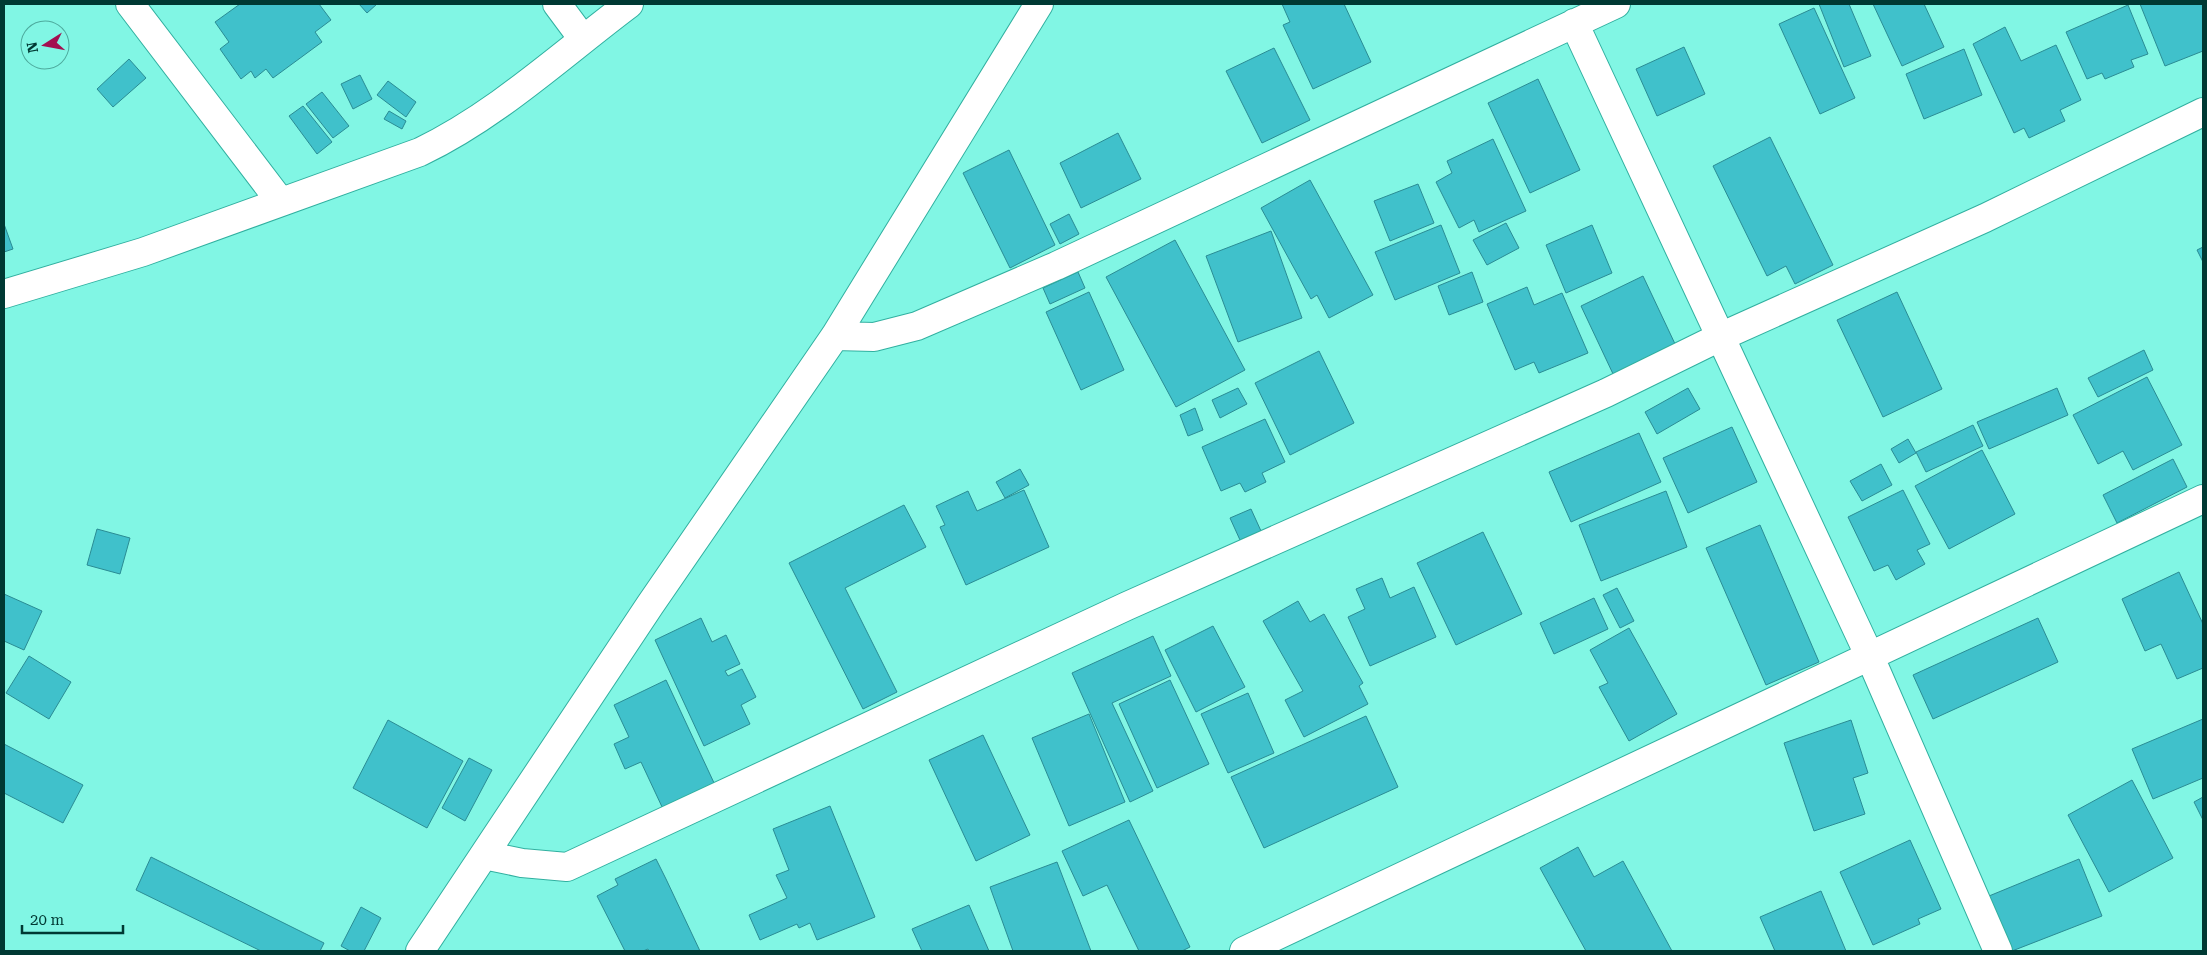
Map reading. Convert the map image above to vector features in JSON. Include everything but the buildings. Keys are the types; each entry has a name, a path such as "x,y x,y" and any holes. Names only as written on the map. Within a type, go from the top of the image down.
{"street":[{"path":"130,4 280,201"},
{"path":"557,4 583,38"},
{"path":"4,294 143,252 420,152 450,137 508,99 583,38 629,4"},
{"path":"420,951 650,605 836,336 1039,4"},
{"path":"836,336 874,337 917,326 1056,266 1616,4"},
{"path":"1574,23 1870,657 1998,951"},
{"path":"484,855 522,863 567,867 1128,606 1606,393 1720,337 1985,218 2203,112"},
{"path":"1244,951 2203,499"}]}
